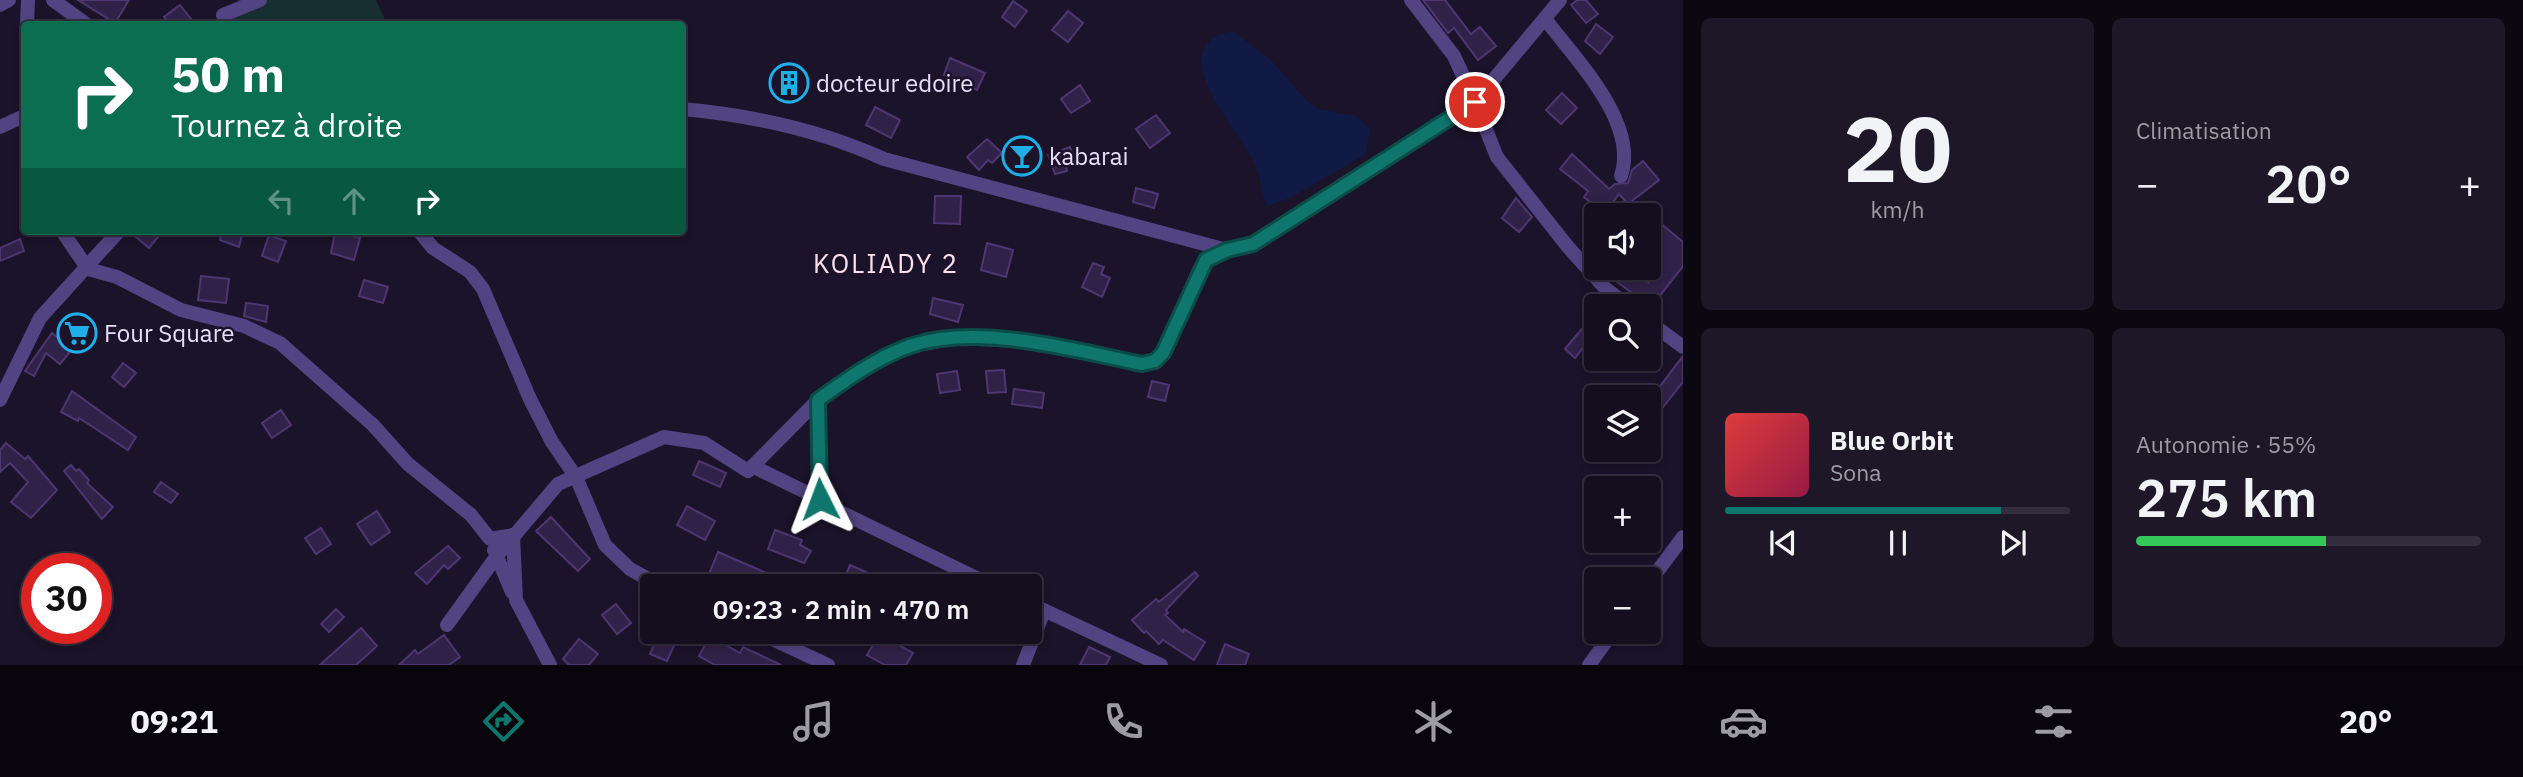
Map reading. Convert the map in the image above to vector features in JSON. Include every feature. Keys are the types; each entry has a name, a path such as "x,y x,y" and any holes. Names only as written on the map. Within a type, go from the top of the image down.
{"street":[{"path":"0,5 9,0"},
{"path":"27,21 28,0"},
{"path":"53,0 82,21"},
{"path":"222,20 229,0"},
{"path":"222,20 260,0"},
{"path":"1411,0 1454,56 1497,157 1568,247 1613,294"},
{"path":"447,625 496,557 552,490 664,437 704,443 730,457 745,470 754,467 818,400 882,358 933,340 1021,341 1142,364 1155,361 1163,353 1199,270 1206,260 1227,250 1253,244 1475,102 1560,0"},
{"path":"1546,20 1611,106 1625,150 1621,176"},
{"path":"686,109 714,111 842,140 884,159 1227,250"},
{"path":"0,127 21,117"},
{"path":"65,235 88,269 117,277 181,310 244,326 280,343 373,425 408,464 471,515 490,539 516,600 550,665"},
{"path":"0,400 40,318 88,269 116,235"},
{"path":"422,235 433,248 470,272 483,289 530,399 552,442 576,478 605,545 640,574"},
{"path":"1661,331 1683,347"},
{"path":"818,400 820,499"},
{"path":"754,467 820,499 827,507 968,574"},
{"path":"490,539 513,536"},
{"path":"513,536 516,600"},
{"path":"1661,567 1683,537"},
{"path":"1042,609 1161,665"},
{"path":"783,644 828,665"},
{"path":"1023,665 1028,644"},
{"path":"1589,665 1604,644"}],"green space":[{"path":"238,0 376,0 386,21 228,21"}],"water":[{"path":"1233,31 1273,62 1305,99 1319,109 1356,116 1370,129 1366,154 1290,198 1267,206 1253,160 1209,88 1203,69 1203,52 1212,39"}],"building":[{"path":"78,0 129,0 116,21 112,21"},
{"path":"1423,0 1445,0 1471,34 1480,27 1496,46 1478,60 1454,28 1448,33"},
{"path":"1577,0 1586,0 1598,14 1586,23 1571,5"},
{"path":"1013,1 1027,11 1015,27 1002,17"},
{"path":"180,5 193,21 167,21 164,17"},
{"path":"1068,11 1083,23 1068,42 1052,30"},
{"path":"1596,24 1613,37 1600,54 1585,41"},
{"path":"950,58 985,73 977,90 944,75"},
{"name":"docteur edoire","path":"783,72 800,76 797,93 779,88"},
{"path":"1080,85 1090,101 1071,113 1061,99"},
{"path":"1562,93 1577,108 1561,124 1546,110"},
{"path":"875,107 900,120 891,138 866,125"},
{"path":"1156,115 1170,133 1150,148 1136,129"},
{"path":"987,139 1002,153 992,163 988,160 979,170 967,157"},
{"path":"1070,147 1076,163 1066,167 1067,171 1055,174 1048,155"},
{"path":"1572,154 1609,189 1615,184 1628,183 1632,170 1643,161 1659,180 1629,203 1619,194 1612,203 1591,203 1584,197 1588,191 1560,169"},
{"path":"1136,188 1158,194 1154,208 1133,202"},
{"path":"935,196 961,196 960,224 934,223"},
{"path":"1516,198 1532,217 1519,232 1502,218"},
{"path":"1661,224 1683,242 1683,266 1661,294 1634,294 1616,281 1661,280"},
{"path":"134,235 160,235 149,248"},
{"path":"221,235 242,235 239,247 220,240"},
{"path":"269,235 286,241 278,262 262,256"},
{"path":"334,235 360,238 354,260 331,253"},
{"path":"20,239 24,251 0,261 0,248"},
{"path":"987,243 1013,250 1006,277 981,270"},
{"path":"1093,263 1104,267 1101,274 1110,278 1102,297 1082,287"},
{"path":"201,276 229,279 226,303 198,300"},
{"path":"364,280 388,287 383,303 359,296"},
{"path":"933,298 963,305 958,322 930,314"},
{"path":"246,303 268,306 266,322 244,316"},
{"path":"72,322 89,336 83,344 79,341 60,364 46,353 34,376 25,371 52,333 58,338"},
{"path":"1584,326 1584,346 1575,358 1565,349"},
{"path":"1683,356 1683,382 1661,410 1661,385"},
{"path":"123,363 136,373 124,387 112,377"},
{"path":"1004,370 1006,392 988,393 986,371"},
{"path":"957,371 960,390 940,393 937,374"},
{"path":"1152,381 1169,385 1165,401 1148,397"},
{"path":"1014,389 1044,393 1042,408 1012,404"},
{"path":"72,391 136,437 128,450 79,418 78,421 61,412"},
{"path":"281,410 291,425 272,438 262,423"},
{"path":"6,443 25,459 28,456 57,490 31,518 11,502 28,482 10,463 0,472 0,450"},
{"path":"699,461 726,473 720,487 693,475"},
{"path":"71,465 76,471 79,469 89,480 87,483 113,507 102,519 64,471"},
{"path":"161,482 178,494 171,503 154,492"},
{"path":"687,506 715,521 705,540 677,525"},
{"path":"377,511 390,532 371,545 357,524"},
{"path":"551,517 590,559 578,571 536,531"},
{"path":"321,528 331,544 316,554 305,538"},
{"path":"775,530 802,540 800,545 811,551 804,563 768,549"},
{"path":"448,546 460,558 448,569 444,565 427,584 415,573"},
{"path":"718,552 769,574 709,574"},
{"path":"850,565 871,574 846,574"},
{"path":"1195,572 1198,576 1166,610 1168,613 1165,615 1183,632 1184,629 1205,642 1194,660 1163,640 1159,644 1132,620 1156,599 1159,602"},
{"path":"616,604 631,623 617,634 602,615"},
{"path":"336,609 344,617 329,632 321,624"},
{"path":"361,628 377,646 356,665 320,665"},
{"path":"444,635 460,657 449,665 399,665 415,650 418,654"},
{"path":"579,639 598,654 589,665 569,665 563,659"},
{"path":"654,644 675,644 667,661 650,654"},
{"path":"706,644 724,644 740,653 743,647 781,665 715,665 699,656"},
{"path":"873,644 897,644 913,653 906,665 885,665 867,655"},
{"path":"1225,644 1249,654 1245,665 1217,665"},
{"path":"1089,647 1110,657 1106,665 1080,665"}],"place":[{"name":"docteur edoire","path":"789,83"},
{"name":"kabarai","path":"1022,156"},
{"name":"Four Square","path":"77,333"}],"district":[{"name":"KOLIADY 2","path":"886,263"}],"route":[{"path":"820,499 818,400 882,358 933,340 956,338 1021,341 1142,364 1155,361 1163,353 1199,270 1206,260 1227,250 1253,244 1475,102"}]}
